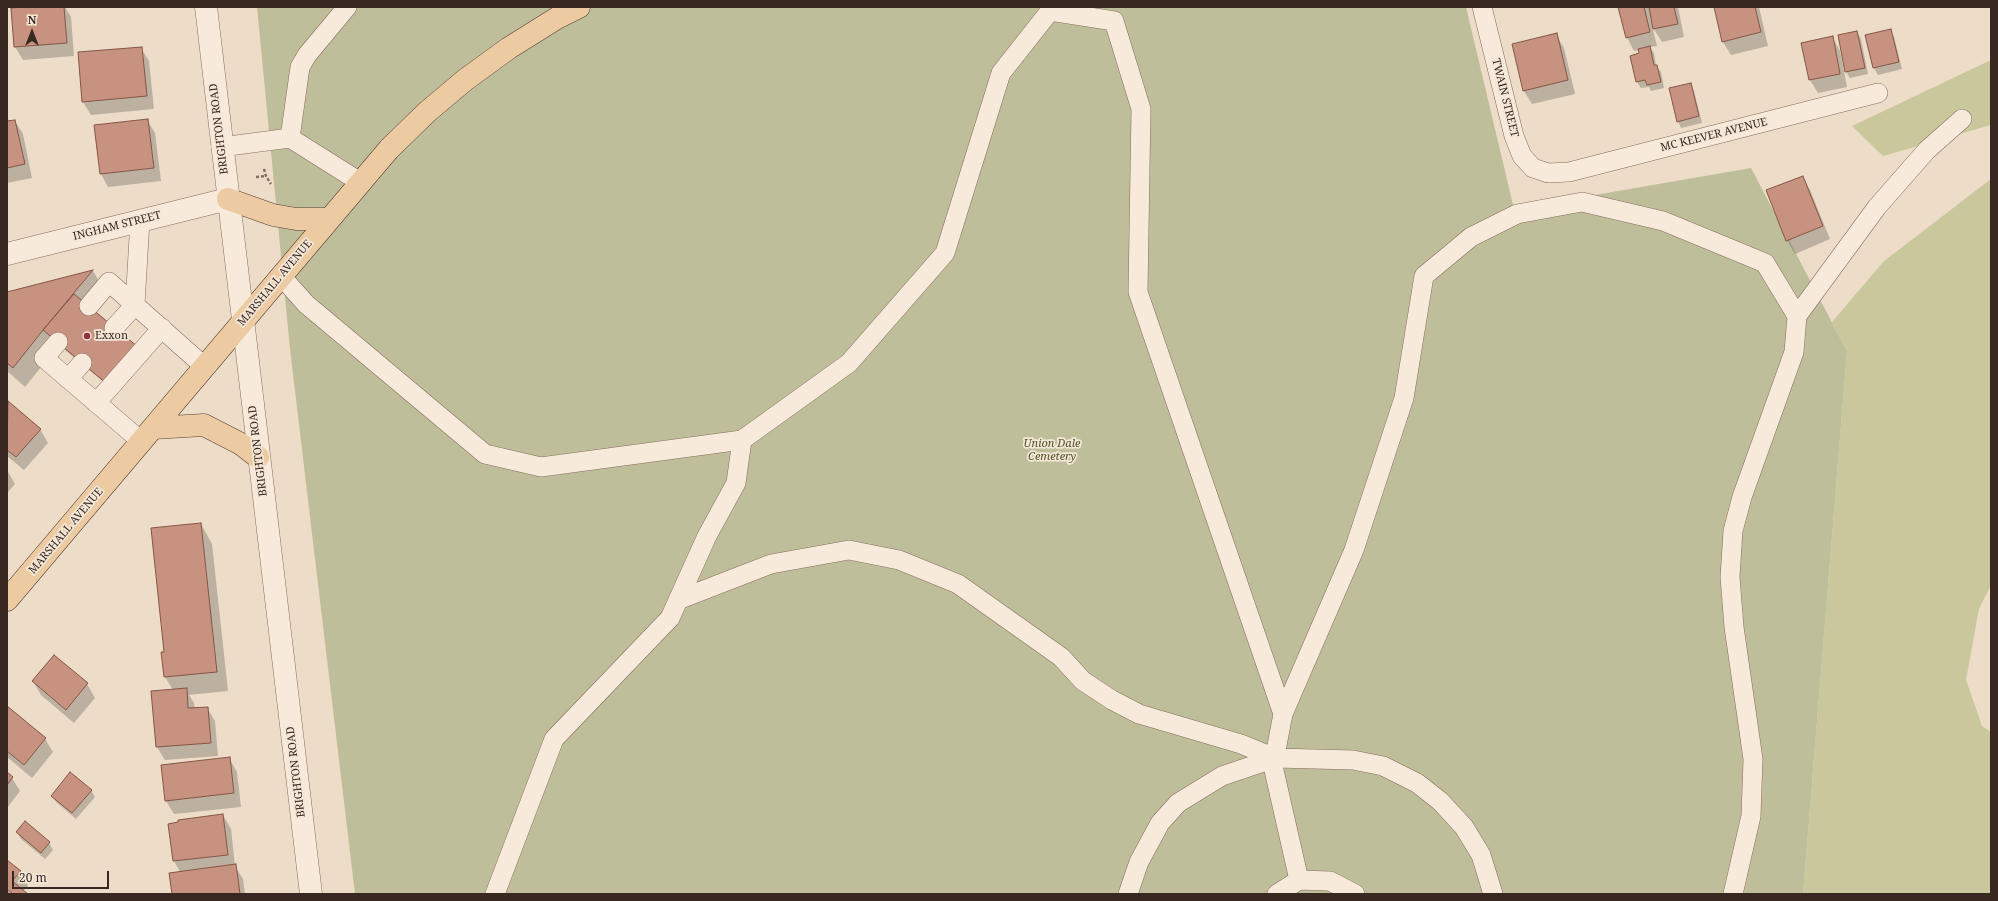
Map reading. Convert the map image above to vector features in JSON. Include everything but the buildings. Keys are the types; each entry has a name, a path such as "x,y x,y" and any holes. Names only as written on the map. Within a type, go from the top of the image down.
{"main road":[{"name":"MARSHALL AVENUE","path":"7,600 389,149 427,112 465,80 509,48 557,18 580,7"},
{"path":"228,199 273,216 296,219 329,219"},
{"path":"147,434 204,425 241,444 258,457"}],"street":[{"name":"BRIGHTON ROAD","path":"206,7 221,147 310,894"},
{"name":"INGHAM STREET","path":"7,254 228,199"}],"lane":[{"path":"290,138 300,67 307,55 347,7"},
{"name":"TWAIN STREET","path":"1482,7 1514,136 1522,156 1533,168 1548,174"},
{"path":"281,276 306,304 486,454 541,467 742,440 850,363 945,253 1001,73 1050,11 1114,21 1141,109 1138,292 1283,714"},
{"name":"MC KEEVER AVENUE","path":"1548,174 1569,172 1878,93"},
{"path":"1733,894 1751,816 1753,759 1734,628 1730,577 1733,530 1742,497 1794,352 1797,316 1877,207 1927,150 1962,119"},
{"path":"221,147 290,138 360,182"},
{"path":"1299,880 1273,766 1283,714 1354,550 1404,398 1424,276 1471,237 1517,214 1582,202 1655,220 1765,263 1797,316"},
{"path":"114,328 135,305 140,220"},
{"path":"89,306 109,282 205,367"},
{"path":"96,403 162,328"},
{"path":"58,342 44,358 96,403 147,434"},
{"path":"68,379 82,362"},
{"path":"495,894 554,739 670,618 707,536 736,483 742,440"},
{"path":"678,600 771,564 849,550 899,560 958,584 1061,657 1083,681 1112,700 1139,714 1242,744 1275,758"},
{"path":"1128,894 1139,862 1160,823 1178,802 1222,776 1275,758 1352,760 1383,766 1417,783 1440,801 1464,827 1481,855 1493,894"},
{"path":"1277,894 1299,880 1330,881 1356,894"}],"path":[{"path":"256,177 266,176"}],"green space":[{"name":"Union Dale Cemetery","path":"257,7 1466,7 1514,209 1751,168 1847,351 1803,894 355,894 290,349"},
{"path":"1991,60 1991,125 1883,156 1852,126"},
{"path":"1991,179 1991,585 1979,609 1966,680 1982,726 1991,732 1991,894 1803,894 1847,351 1832,322 1884,261"}],"place":[{"name":"Exxon","path":"87,336"}]}
